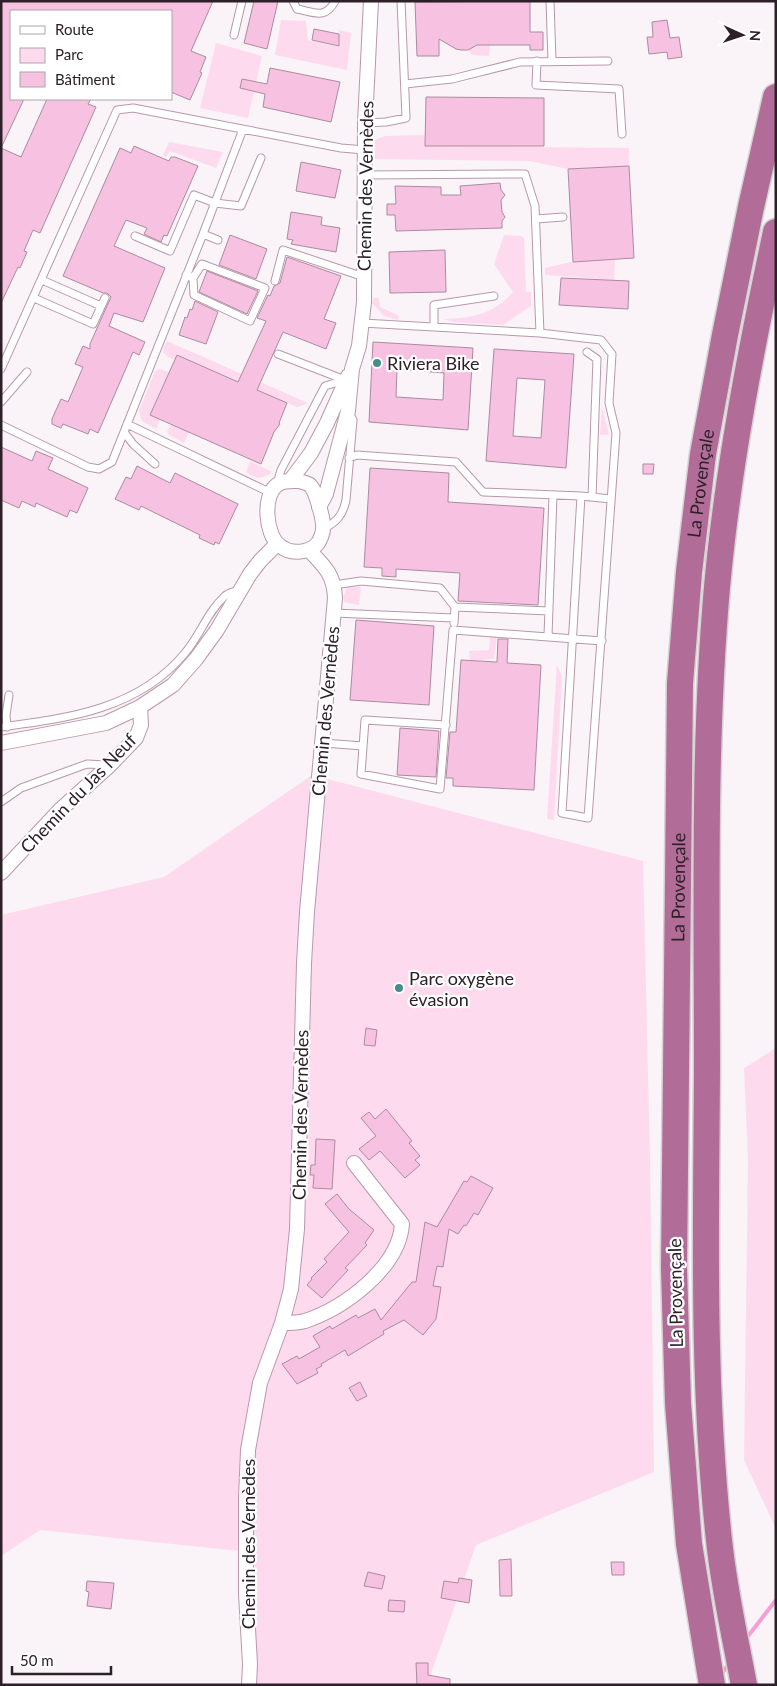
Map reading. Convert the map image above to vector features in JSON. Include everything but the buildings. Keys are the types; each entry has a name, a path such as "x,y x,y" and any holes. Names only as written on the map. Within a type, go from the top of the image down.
{"highway":[{"name":"La Provençale","path":"712,1685 689,1544 678,1403 674,1268 680,683 689,572 703,454 749,216 776,97"},
{"name":"La Provençale","path":"744,1685 719,1542 708,1404 706,1256 710,687 718,584 730,484 746,376 776,232"}],"street":[{"name":"Chemin des Vernèdes","path":"290,481 311,453 323,431 359,346 364,277 365,123 371,1"},
{"name":"Chemin des Vernèdes","path":"318,507 326,494 348,411 348,375"},
{"path":"290,481 299,481 311,486 316,494 323,529 317,544 309,550 298,552 286,550 277,544 268,516 268,500 274,489 290,481"},
{"path":"1,743 106,724 140,707 173,685 196,659 217,630 260,561 277,544"},
{"path":"309,550 330,575 334,585"},
{"name":"Chemin des Vernèdes","path":"249,1685 250,1664 246,1594 248,1450 260,1383 282,1323 290,1288 297,1229 304,963 334,613 334,585"},
{"name":"Chemin du Jas Neuf","path":"1,873 60,810 110,765 136,738 141,725 140,707"},
{"path":"282,1323 303,1322 318,1316 359,1291 381,1272 401,1238 402,1224 354,1163"}],"lane":[{"path":"234,35 242,1"},
{"path":"294,1 297,8 324,14 330,10 335,1"},
{"path":"365,123 386,122 406,118 401,1"},
{"path":"550,1 552,61"},
{"path":"536,61 536,85 619,90 622,134"},
{"path":"405,84 452,79 520,62 608,61"},
{"path":"1,369 117,110 133,108 341,148 365,150"},
{"path":"1,425 88,467 100,469 112,462 190,277 203,234 243,129"},
{"path":"135,236 170,251 194,195 215,202 241,206 261,158"},
{"path":"364,175 525,174 535,206 540,333"},
{"path":"536,219 563,217"},
{"path":"203,234 218,240"},
{"path":"274,281 282,250 364,277"},
{"path":"202,264 265,288 250,321 194,295 190,277 202,264"},
{"path":"42,280 101,306"},
{"path":"434,327 434,305 494,296"},
{"path":"34,298 93,324 105,298"},
{"path":"362,323 540,333 602,340 612,354 609,403 616,433 588,818 562,813 581,496"},
{"path":"587,352 597,359 592,497"},
{"path":"278,354 348,375"},
{"path":"1,402 27,372"},
{"path":"127,424 274,489 281,470 325,386 348,375"},
{"path":"323,529 333,524 344,511 353,420 348,411"},
{"path":"124,432 133,444 155,464"},
{"path":"349,458 356,456 456,462 483,492 611,499"},
{"path":"548,636 553,495"},
{"path":"334,585 361,581 440,588 455,607 454,630 446,725 440,789 361,774 365,720 446,725"},
{"path":"9,695 4,727 67,718 126,700 155,681 180,659 186,653 209,616 226,595 241,589"},
{"path":"455,607 549,611"},
{"path":"334,613 454,618"},
{"path":"454,630 602,641"},
{"path":"323,743 363,746"},
{"path":"1,802 21,788 87,764 110,765"}],"green space":[{"path":"281,20 306,21 308,40 339,47 339,30 351,33 347,70 275,55"},
{"path":"216,43 262,56 248,118 200,108"},
{"path":"476,45 490,45 489,56 472,55 468,50"},
{"path":"425,135 425,146 629,148 629,166 568,169 529,161 375,159 375,140 385,136"},
{"path":"169,142 223,152 216,168 170,151 166,157 163,155"},
{"path":"504,235 521,236 524,238 526,292 531,292 531,306 503,325 454,322 443,319 463,318 481,314 498,306 513,292 494,264"},
{"path":"615,259 614,280 545,275 545,268 571,262"},
{"path":"373,298 379,298 380,307 399,316 398,320 384,316 372,303"},
{"path":"167,341 308,403 297,407 177,356 175,360 168,357 163,352"},
{"path":"160,369 169,372 150,414 160,419 156,429 142,421 139,411 155,371"},
{"path":"602,407 609,435 600,435"},
{"path":"171,424 189,432 184,443 169,435 167,432"},
{"path":"250,461 272,472 259,478 253,476 246,472"},
{"path":"347,587 361,587 359,605 344,602 343,597"},
{"path":"490,637 497,637 494,659 470,661 469,651 489,650"},
{"path":"557,664 562,678 554,820 547,819"},
{"path":"312,775 643,861 650,1160 654,1472 476,1545 427,1685 246,1685 248,1552 40,1530 1,1556 1,915 164,877"},
{"path":"776,1048 776,1529 744,1460 748,1160 744,1068"}],"waterway":[{"path":"745,1640 776,1600"},
{"path":"721,1675 730,1662"}],"place":[{"name":"Riviera Bike","path":"377,363"},
{"name":"Parc oxygène évasion","path":"399,988"}]}
